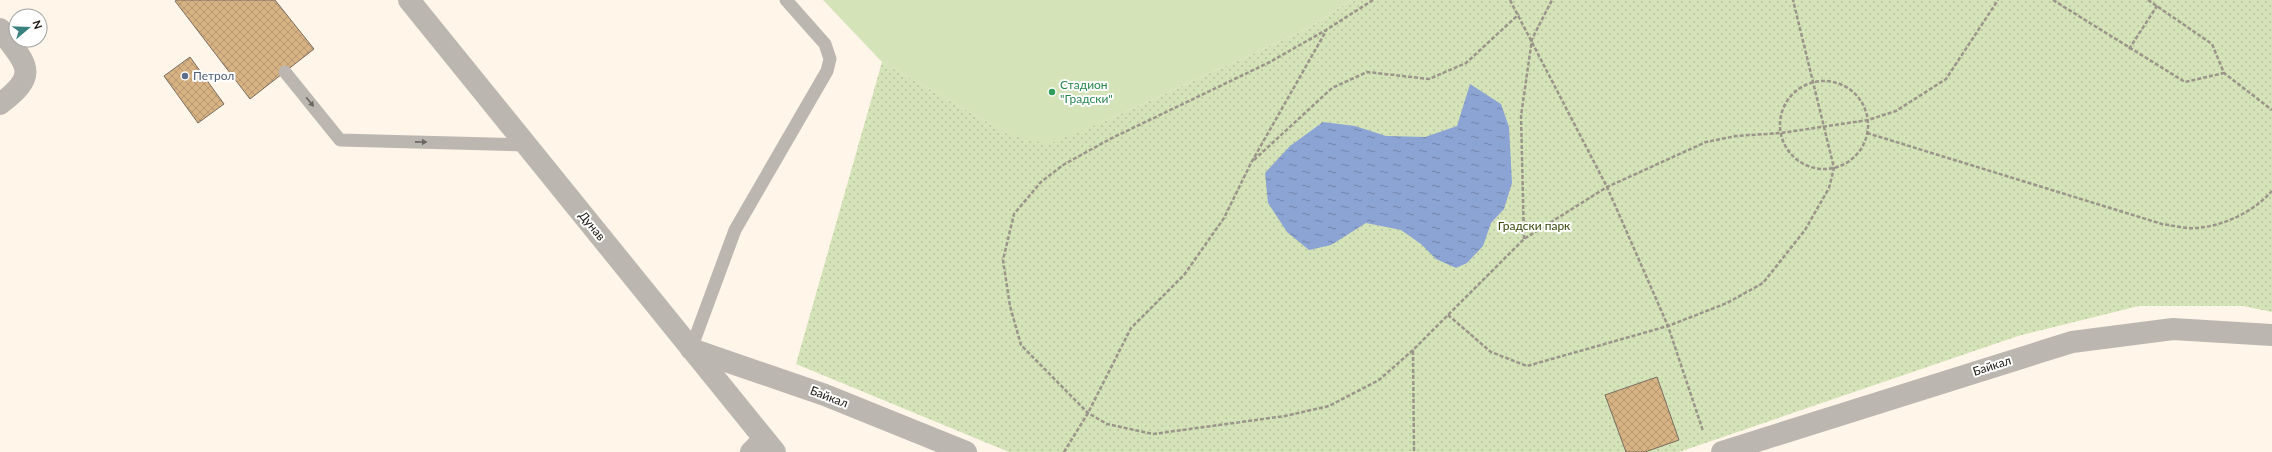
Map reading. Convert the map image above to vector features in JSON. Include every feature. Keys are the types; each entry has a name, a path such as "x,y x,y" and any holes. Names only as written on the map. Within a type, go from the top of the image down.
{"street":[{"name":"Дунав","path":"409,0 691,349 763,448"},
{"path":"0,30 24,62 26,76 18,90 0,104"},
{"name":"Байкал","path":"1722,452 2029,354 2072,342 2173,329 2272,335"},
{"name":"Байкал","path":"691,349 825,395 966,452"}],"lane":[{"path":"691,349 734,230 827,72 830,59 825,44 786,0"},
{"path":"285,72 340,140 526,145"}],"path":[{"path":"1372,0 1326,30 1270,62 1110,139 1063,165 1041,182 1014,214 1004,260 1010,306 1021,345 1088,413 1107,424 1153,434 1285,416 1329,406 1379,380 1414,350 1524,239 1607,187 1706,142 1736,136 1781,133 1868,120 1896,111 1946,79 1998,0"},
{"path":"1510,0 1532,39 1607,187 1668,326 1705,437"},
{"path":"1524,239 1521,116 1532,39 1552,0"},
{"path":"1448,315 1491,352 1527,366 1668,326 1727,303 1762,283 1805,230 1829,188 1834,168 1793,0"},
{"path":"2053,0 2129,49 2185,82 2224,74"},
{"path":"2148,0 2212,44 2224,74 2272,110"},
{"path":"2129,49 2157,6"},
{"path":"1251,163 1332,88 1366,72 1429,79 1466,63 1519,14"},
{"path":"1064,452 1088,413 1132,328 1184,275 1224,218 1251,163 1326,30"},
{"path":"1824,80 1837,82 1848,88 1858,97 1865,108 1868,120 1867,133 1863,145 1856,155 1846,163 1834,168 1820,168 1806,165 1794,157 1786,146 1781,133 1781,120 1784,108 1795,92 1812,82 1824,80"},
{"path":"1867,133 2162,224 2195,228 2231,220 2260,204 2272,191"},
{"path":"1414,350 1414,452"}],"green space":[{"name":"Стадион \"Градски\"","path":"823,0 1351,0 1309,28 1103,122 1049,144 1010,135 882,62"},
{"name":"Градски парк","path":"1351,0 2272,0 2272,312 2243,306 2139,306 2018,336 1679,452 1009,452 796,364 882,62 1010,135 1103,122 1309,28"}],"water":[{"path":"1470,84 1501,104 1509,127 1512,183 1504,209 1491,223 1483,246 1467,263 1456,268 1436,259 1421,244 1401,230 1366,223 1331,245 1309,250 1287,232 1268,203 1265,173 1290,146 1323,122 1355,126 1386,136 1425,137 1457,126"}],"building":[{"path":"275,0 314,49 250,99 175,1"},
{"path":"190,57 224,104 198,123 164,76"},
{"path":"1657,377 1679,440 1645,452 1626,452 1605,395"}],"place":[{"name":"Петрол","path":"185,76"},
{"name":"Стадион \"Градски\"","path":"1052,92"}]}
